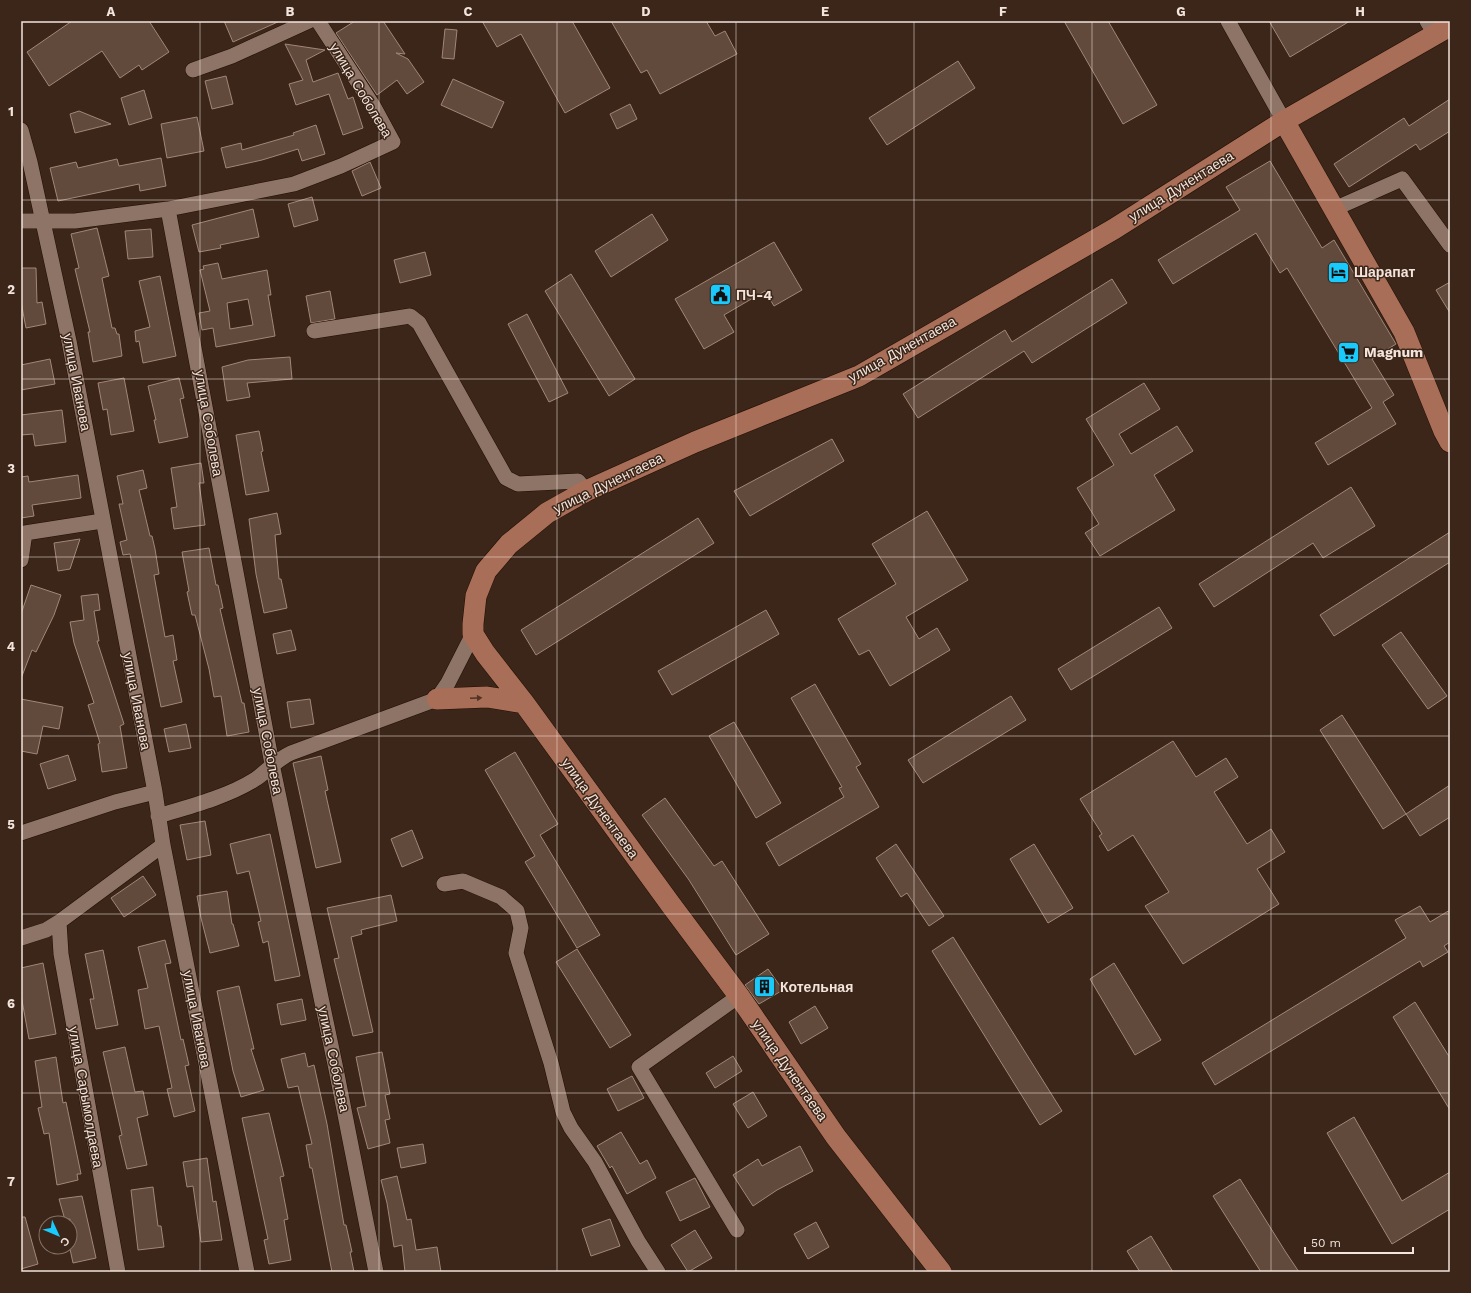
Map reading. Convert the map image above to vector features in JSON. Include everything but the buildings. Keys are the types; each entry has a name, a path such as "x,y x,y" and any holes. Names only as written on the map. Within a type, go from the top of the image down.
{"street":[{"path":"193,70 232,56 309,21"},
{"name":"улица Соболева","path":"21,221 75,221 168,209 294,184 341,166 393,142 374,107 318,21"},
{"path":"1228,21 1404,332 1444,431 1450,442"},
{"name":"улица Дунентаева","path":"941,1272 836,1137 739,996 670,905 524,703 485,653 473,634 476,596 486,571 509,544 547,513 586,491 695,442 859,376 1114,228 1437,27"},
{"name":"улица Иванова","path":"21,130 43,221 69,341 102,521 155,792 163,845 247,1272"},
{"path":"1334,209 1402,179 1450,245"},
{"name":"улица Соболева","path":"168,209 272,764 336,1069 376,1272"},
{"path":"314,331 410,316 419,323 506,478 518,484 578,481 586,491"},
{"path":"21,560 23,532 102,521"},
{"path":"437,699 451,677 473,634"},
{"path":"158,816 198,805 254,780 272,764 291,753 437,699 487,697 524,703"},
{"path":"21,833 114,802 155,792"},
{"path":"21,938 46,930 59,922 163,845"},
{"path":"444,884 463,881 501,897 517,911 521,928 516,953 550,1063 563,1112 571,1128 595,1162 638,1241 658,1272"},
{"name":"улица Сарымолдаева","path":"59,922 60,954 118,1272"},
{"path":"737,1230 639,1067 739,996"}],"place":[{"name":"Шарапат","path":"1338,272"},
{"name":"ПЧ-4","path":"720,295"},
{"name":"Magnum","path":"1348,352"},
{"name":"Котельная","path":"764,987"}]}
